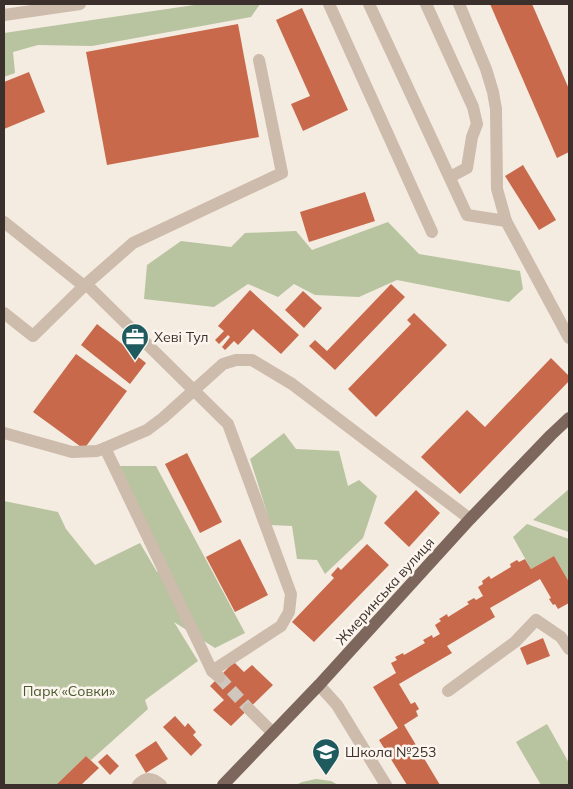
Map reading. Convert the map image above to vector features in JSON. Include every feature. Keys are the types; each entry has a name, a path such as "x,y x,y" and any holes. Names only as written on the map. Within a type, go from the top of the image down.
{"main road":[{"name":"Жмеринська вулиця","path":"223,785 319,685 470,519 569,418"}],"lane":[{"path":"4,15 80,4"},
{"path":"329,4 432,232"},
{"path":"369,4 467,215 506,221"},
{"path":"426,4 474,107 477,124 472,137 467,168 450,177"},
{"path":"458,4 486,69 493,92 496,109 497,189 506,221 569,338"},
{"path":"4,313 33,336 85,285 134,243 282,173 259,60"},
{"path":"4,222 85,285 228,424 290,594 289,612 281,626 216,674 105,448"},
{"path":"4,433 72,452 105,448 147,430 223,364 236,360 252,360 292,384 470,519"},
{"path":"448,691 515,642 536,620 561,637 569,649"},
{"path":"319,685 337,705 386,785"},
{"path":"249,709 273,733"},
{"path":"138,785 147,779 154,779 161,785"}],"green space":[{"path":"201,4 260,4 251,17 92,46 38,45 13,52 15,73 4,77 4,33"},
{"path":"388,222 419,254 520,271 523,289 509,302 397,280 359,297 315,295 294,284 278,297 248,284 214,307 144,299 147,265 181,241 231,247 245,233 296,231 312,250"},
{"path":"284,433 296,449 339,451 348,486 359,480 377,496 363,538 325,574 317,560 297,559 292,526 271,525 250,459"},
{"name":"Парк «Совки»","path":"120,466 156,466 245,633 215,648 174,622 198,661 145,700 148,709 91,760 86,756 56,785 4,785 4,501 58,512 66,529 95,565 140,543 157,572 164,565"},
{"path":"569,489 569,532 533,520"},
{"path":"527,524 569,539 569,582 554,556 531,569 513,537"},
{"path":"547,724 569,763 569,785 541,785 516,742"},
{"path":"316,779 331,781 338,785 296,785"}],"building":[{"path":"490,4 532,4 569,89 569,152 557,158"},
{"path":"302,8 348,110 303,131 291,104 310,96 276,20"},
{"path":"238,24 259,137 107,165 86,52"},
{"path":"29,72 45,112 4,129 4,82"},
{"path":"523,165 556,220 539,230 505,176"},
{"path":"365,192 375,221 309,242 300,212"},
{"path":"391,284 405,297 335,370 309,346 315,340 327,351"},
{"path":"250,290 299,335 281,354 253,329 238,345 234,341 225,350 222,347 230,337 228,335 219,344 215,340 224,331 218,326"},
{"path":"303,291 322,308 304,328 285,310"},
{"path":"414,313 447,345 376,417 348,389 411,324 407,320"},
{"path":"97,324 146,363 130,384 81,345"},
{"path":"76,354 127,391 84,449 33,412"},
{"path":"551,358 569,376 569,381 460,494 421,457 467,410 485,427"},
{"path":"187,453 222,522 200,533 165,464"},
{"path":"416,490 440,513 409,547 384,523"},
{"path":"240,539 268,595 235,612 206,557"},
{"path":"367,544 389,565 314,642 292,622 334,578 331,575 338,567 341,570"},
{"path":"554,556 569,582 569,603 558,609 555,604 553,605 540,579 490,608 495,617 447,646 452,653 399,684 411,704 415,702 419,709 416,711 418,716 404,725 440,785 407,785 379,740 398,728 373,687 396,673 391,663 397,660 395,657 403,653 404,655 425,643 423,640 432,635 433,638 440,634 435,625 441,621 439,619 447,614 448,617 469,604 467,602 474,598 476,600 483,596 478,587 483,584 482,581 489,576 491,579 511,567 510,564 517,560 519,562 525,559 531,569"},
{"path":"543,638 550,656 527,665 520,648"},
{"path":"234,662 244,672 252,665 273,685 231,726 213,710 224,700 210,686"},
{"path":"175,716 185,727 188,723 196,732 193,735 202,745 191,756 163,727"},
{"path":"156,741 168,759 146,773 135,755"},
{"path":"107,754 119,766 110,775 98,762"},
{"path":"86,756 99,768 81,785 56,785"}],"tunnel":[{"path":"219,677 249,709"}],"place":[{"name":"Хеві Тул","path":"135,361"},
{"name":"Школа №253","path":"326,776"}]}
